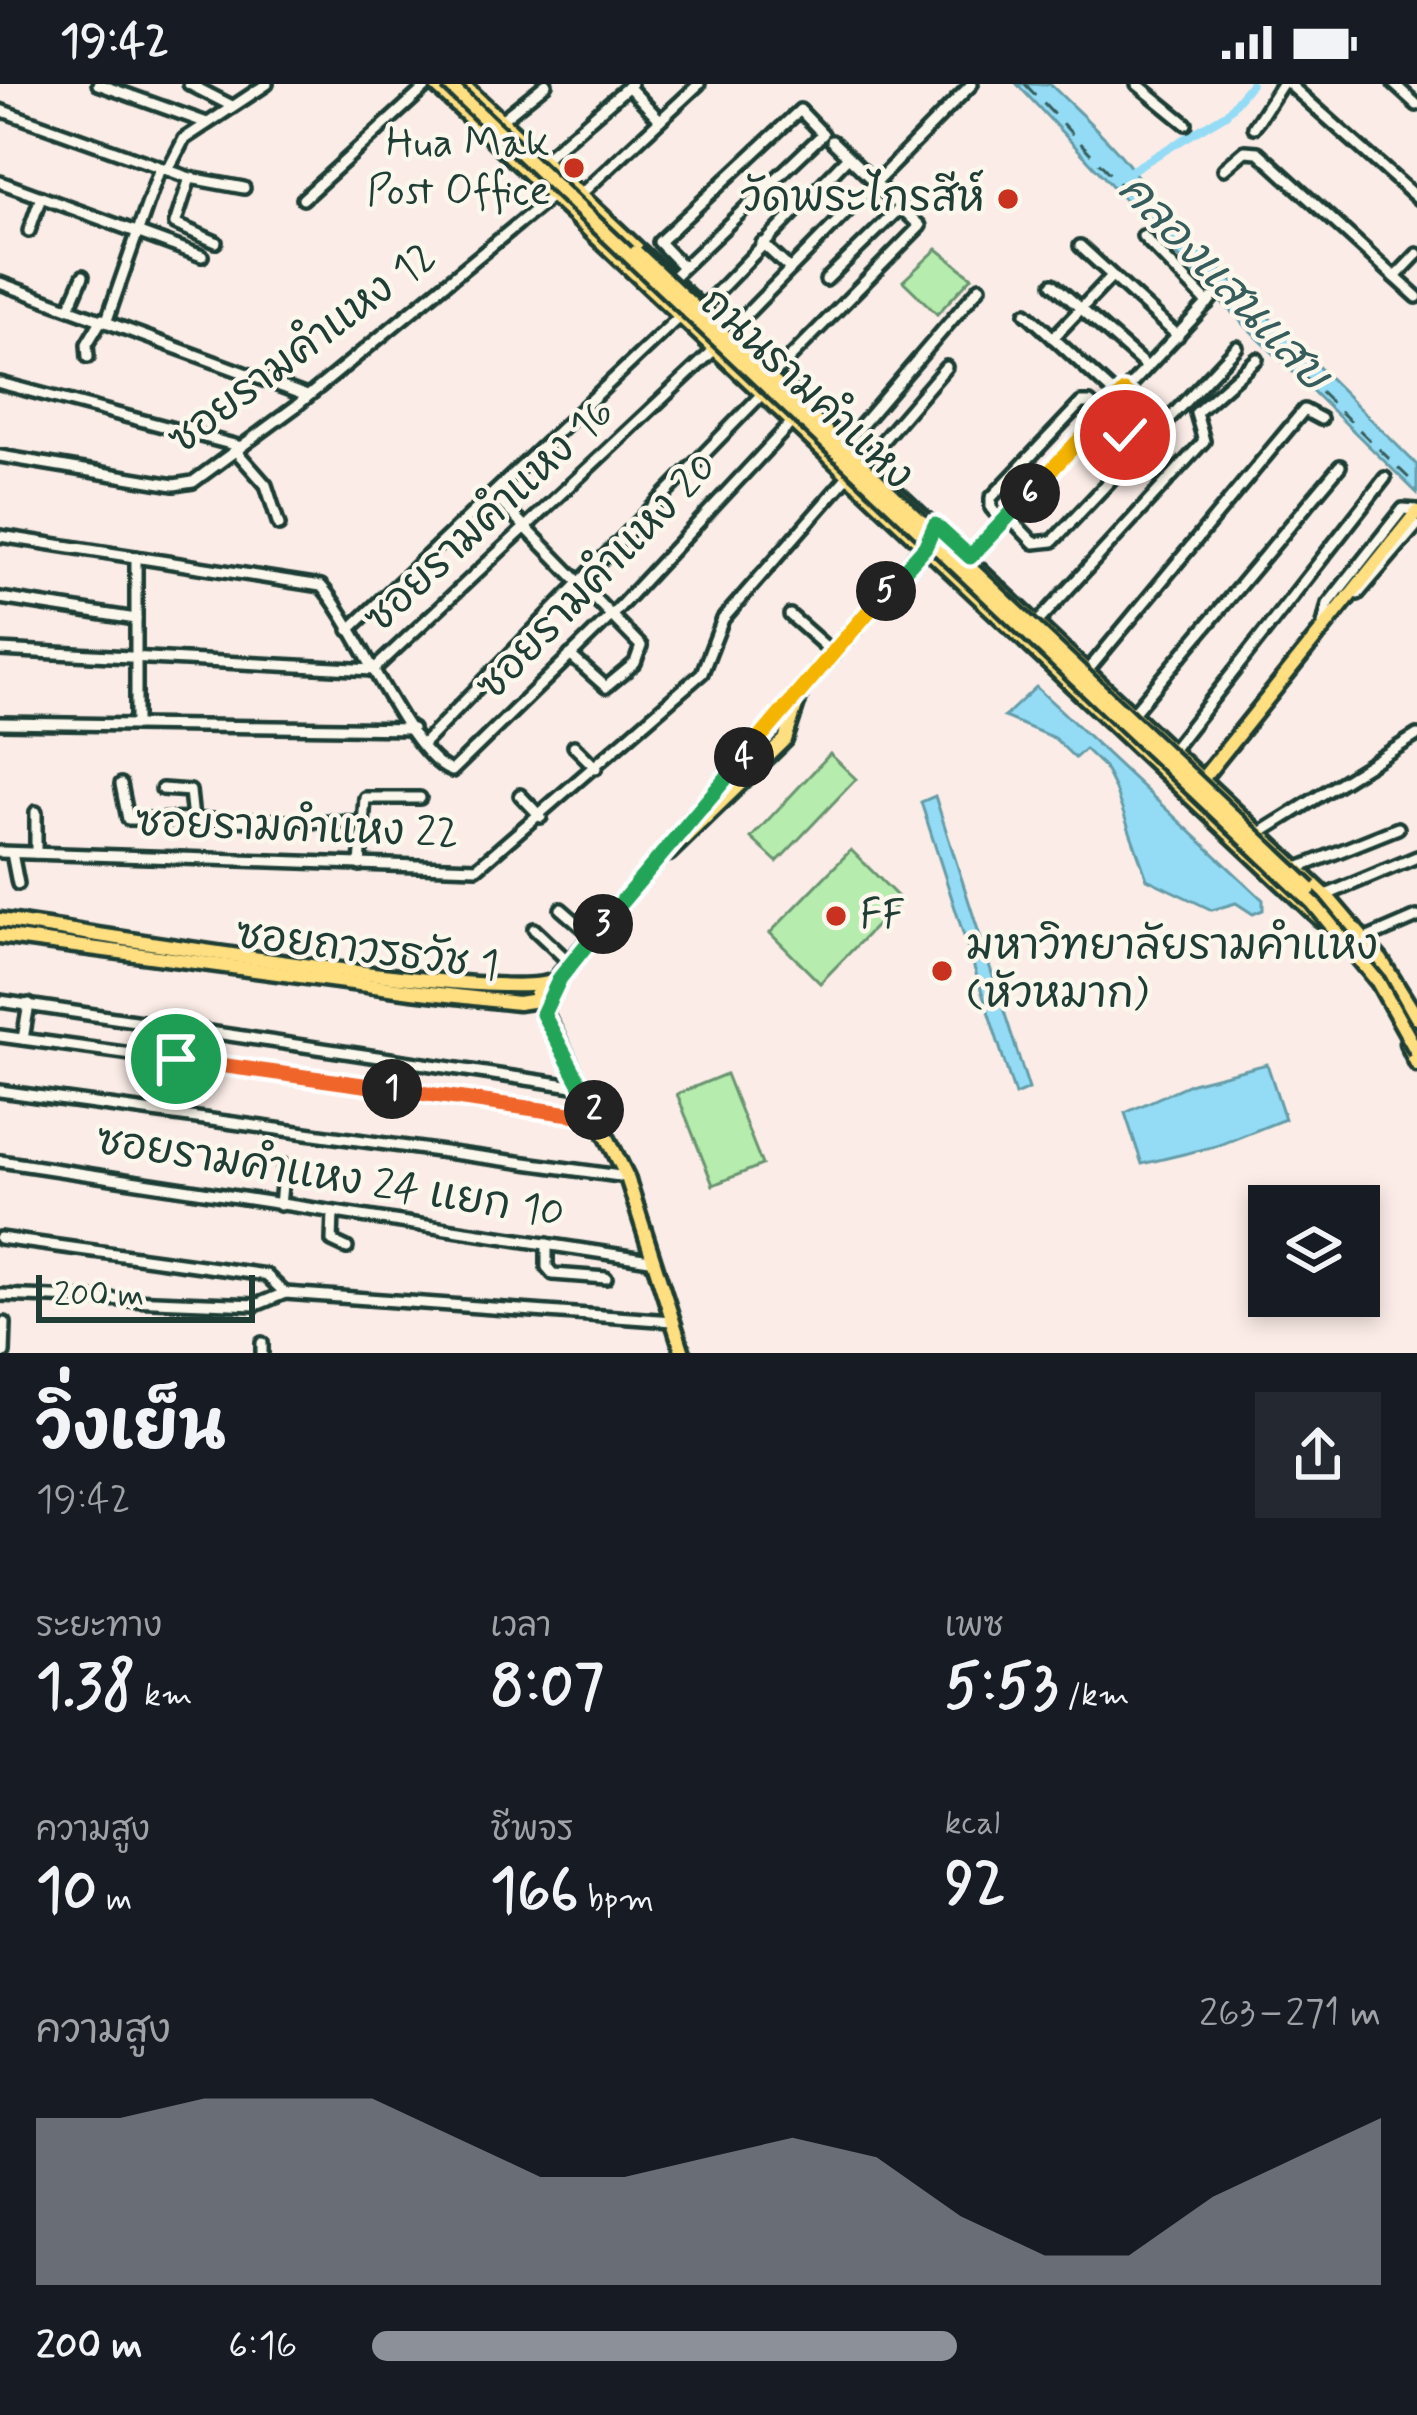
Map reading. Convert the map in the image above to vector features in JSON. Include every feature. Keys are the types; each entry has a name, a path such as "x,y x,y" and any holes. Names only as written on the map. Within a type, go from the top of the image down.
{"main road":[{"name":"ถนนรามคำแหง","path":"432,84 1315,914 1367,977 1417,1064"},
{"name":"ถนนรามคำแหง","path":"448,84 1313,903 1378,982 1417,1052"},
{"name":"ถนนรามคำแหง","path":"462,84 1318,896 1362,946 1417,1034"},
{"name":"ถนนรามคำแหง","path":"544,162 678,272 704,307 1328,897 1366,939 1417,1018"},
{"path":"808,437 824,420"},
{"path":"1189,796 1414,509"},
{"path":"682,1353 627,1177 541,1007 629,890 925,547 935,525"},
{"path":"629,890 790,733 802,689"},
{"path":"724,779 776,734 779,741 770,753"},
{"path":"1315,914 1328,897"},
{"name":"ซอยถาวรธวัช 1","path":"0,920 541,1007"},
{"path":"71,946 74,930"},
{"name":"ซอยถาวรธวัช 1","path":"0,937 413,984 526,987 541,1007"},
{"path":"526,987 560,978"}],"street":[{"path":"98,84 207,122"},
{"path":"189,84 232,106"},
{"path":"88,357 87,344 105,319 164,169 184,139 267,84"},
{"path":"303,199 432,84"},
{"path":"500,121 546,84"},
{"path":"582,193 699,84"},
{"path":"730,331 972,84"},
{"path":"1137,84 1186,124"},
{"path":"1254,127 1285,84 1417,199"},
{"path":"1394,84 1417,105"},
{"path":"544,162 630,85 660,120"},
{"path":"0,110 190,178 244,188"},
{"path":"800,110 823,134 678,272 659,242 800,110"},
{"path":"775,374 920,226 832,140"},
{"path":"1224,169 1245,152 1258,152 1417,297"},
{"path":"704,307 848,157"},
{"path":"190,178 175,224 216,242"},
{"path":"0,182 202,256"},
{"name":"ซอยรามคำแหง 12","path":"0,456 174,485 193,482 307,396 552,196"},
{"path":"29,231 41,197"},
{"path":"826,280 901,207"},
{"path":"873,235 892,254"},
{"path":"970,557 1210,301 1143,236"},
{"path":"762,243 790,268"},
{"path":"1080,246 1178,336"},
{"path":"1395,277 1417,254"},
{"path":"848,260 867,279"},
{"path":"70,306 82,275"},
{"path":"1053,338 1112,276"},
{"path":"0,283 307,396"},
{"path":"1053,284 1148,367"},
{"path":"848,442 980,287"},
{"path":"1026,314 1157,422"},
{"path":"349,630 680,316"},
{"path":"1103,415 1090,403 1081,404 991,498 991,508 1034,543 1053,541 1237,347"},
{"name":"ซอยรามคำแหง 16","path":"0,650 374,670 714,350"},
{"path":"1038,622 1204,441 1196,413 1258,359"},
{"path":"866,460 946,367"},
{"path":"0,383 239,449 266,485 279,525"},
{"path":"0,536 314,582 328,593 423,744 762,394"},
{"path":"1089,669 1304,410 1321,419"},
{"path":"1125,435 1146,412"},
{"name":"ซอยรามคำแหง 20","path":"423,744 446,770 458,769 613,614 792,422"},
{"path":"1050,436 1067,453"},
{"path":"1134,712 1340,466"},
{"name":"ซอยรามคำแหง 22","path":"6,852 477,868 702,673 723,619 849,475"},
{"path":"1173,749 1385,478"},
{"path":"493,494 641,646 635,662 613,685 600,686 569,655"},
{"path":"1323,624 1328,604 1414,509"},
{"path":"1323,624 1342,613 1417,525"},
{"path":"136,557 136,725"},
{"path":"0,598 136,620"},
{"path":"790,615 833,653"},
{"path":"0,723 412,729"},
{"path":"1260,833 1417,735"},
{"path":"574,746 596,768"},
{"path":"121,784 128,819 361,822"},
{"path":"162,789 190,791 193,819"},
{"path":"520,795 541,817"},
{"path":"360,865 364,798 420,797"},
{"path":"35,812 36,854"},
{"path":"1298,868 1398,828"},
{"path":"6,852 18,884"},
{"path":"1328,897 1417,857"},
{"path":"561,909 593,937"},
{"path":"1366,939 1417,917"},
{"path":"534,929 572,964"},
{"path":"0,1001 580,1087"},
{"path":"23,1039 29,1004"},
{"path":"0,1036 599,1118"},
{"path":"0,1090 627,1177"},
{"name":"ซอยรามคำแหง 24 แยก 10","path":"0,1161 650,1259"},
{"path":"280,1205 284,1165"},
{"path":"333,1212 332,1241 347,1248"},
{"path":"0,1238 266,1275 285,1293"},
{"path":"547,1244 547,1267 553,1274 606,1278"},
{"path":"0,1295 256,1305 285,1293 672,1321"},
{"path":"4,1353 5,1323"}],"green space":[{"path":"937,249 972,277 937,314 903,281"},
{"path":"830,754 856,779 777,862 751,838"},
{"name":"FF","path":"851,850 901,900 820,983 770,933"},
{"path":"726,1074 762,1165 713,1185 677,1094"}],"water":[{"name":"คลองแสนแสบ","path":"1017,84 1050,84 1106,139 1154,203 1417,465 1417,493 1217,298"},
{"path":"1036,687 1263,900 1263,910 1253,914 1236,903 1212,910 1147,879 1104,767 1085,749 1075,758 1054,738 1004,717"},
{"path":"935,796 1029,1089 1015,1095 921,802"},
{"path":"1267,1064 1285,1119 1217,1146 1142,1164 1125,1113 1192,1083"}],"waterway":[{"name":"คลองแสนแสบ","path":"1127,173 1226,114 1251,84"}],"ferry route":[{"path":"1025,84 1223,294 1222,303 1231,305 1417,486"}],"place":[{"name":"Hua Mak Post Office","path":"574,168"},
{"name":"วัดพระไกรสีห์","path":"1008,199"},
{"name":"FF","path":"836,916"},
{"name":"มหาวิทยาลัยรามคำแหง (หัวหมาก)","path":"942,971"}],"route":[{"path":"176,1059 599,1118 543,1014 560,978 652,861 925,547 935,525 970,557 1124,392 1146,412 1125,435"}]}
